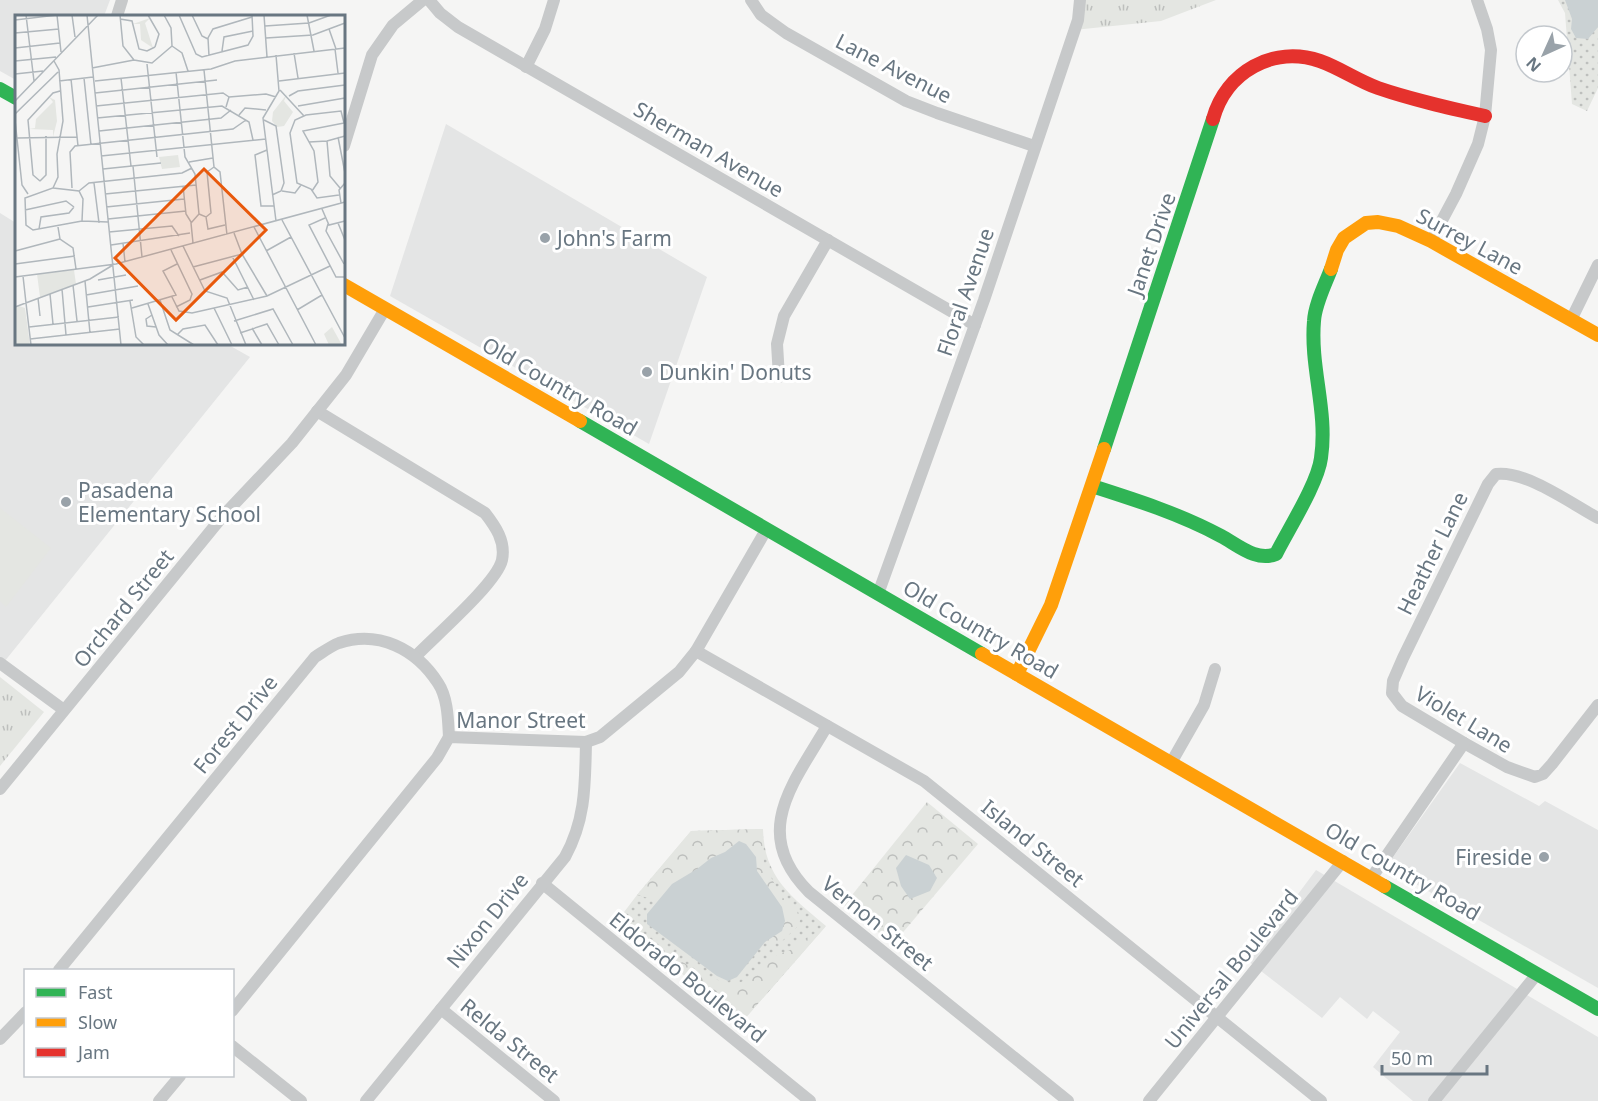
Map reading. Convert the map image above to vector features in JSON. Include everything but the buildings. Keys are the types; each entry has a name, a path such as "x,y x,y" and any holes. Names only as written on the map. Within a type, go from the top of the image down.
{"street":[{"path":"117,15 122,0"},
{"path":"345,143 375,50 393,25 423,0"},
{"name":"Sherman Avenue","path":"429,0 440,13 458,27 975,325"},
{"path":"526,67 544,29 554,0"},
{"name":"Lane Avenue","path":"752,0 761,15 786,33 906,101 1034,146"},
{"name":"Floral Avenue","path":"878,594 975,325 1078,20 1080,0"},
{"path":"1431,241 1456,194 1478,144 1485,116 1491,50 1487,29 1477,0"},
{"name":"Janet Drive","path":"1017,674 1051,605 1218,105 1227,89 1240,74 1258,62 1270,58 1302,56 1320,60 1358,80 1390,92 1485,116"},
{"path":"0,89 15,97"},
{"name":"Surrey Lane","path":"1092,486 1168,510 1194,521 1249,553 1262,556 1276,554 1308,492 1321,461 1324,423 1314,358 1314,319 1337,250 1344,238 1366,224 1378,222 1398,226 1431,241 1598,335"},
{"path":"779,377 777,344 784,316 828,240"},
{"path":"1571,320 1598,265"},
{"name":"Old Country Road","path":"345,286 1598,1009"},
{"name":"Orchard Street","path":"0,789 222,517 292,443 346,375 385,309"},
{"path":"317,411 485,513 496,527 502,542 502,559 497,572 454,620 415,657"},
{"name":"Heather Lane","path":"1403,658 1488,484 1496,474 1508,472 1534,483 1598,518"},
{"name":"Manor Street","path":"234,1009 431,765 449,737 586,742 600,737 679,672 696,651 766,530"},
{"name":"Forest Drive","path":"60,969 315,657 338,643 363,638 388,641 415,657 439,684 447,712 449,737"},
{"name":"Island Street","path":"696,651 924,781 1322,1101"},
{"name":"Violet Lane","path":"1403,658 1393,681 1392,693 1402,706 1507,767 1536,777 1543,774 1552,764 1598,705"},
{"path":"0,663 64,710"},
{"path":"1172,763 1204,705 1215,669"},
{"name":"Vernon Street","path":"827,726 787,795 783,810 780,826 781,845 795,878 1068,1101"},
{"name":"Nixon Drive","path":"366,1101 565,857 580,822 585,790 586,742"},
{"path":"1371,878 1464,743"},
{"name":"Universal Boulevard","path":"1149,1101 1343,861"},
{"name":"Eldorado Boulevard","path":"542,883 810,1101"},
{"path":"1434,1101 1537,974"},
{"name":"Relda Street","path":"441,1009 554,1101"},
{"path":"0,1039 24,1014"},
{"path":"234,1048 301,1101"},
{"path":"159,1101 179,1077"}],"shaded area":[{"path":"0,0 110,0 104,15 15,15 15,79 0,71"},
{"path":"1565,0 1598,0 1598,27 1588,39 1576,38"},
{"path":"446,124 707,277 649,444 390,296"},
{"name":"Pasadena Elementary School","path":"0,213 15,222 15,345 229,345 250,357 0,667"},
{"path":"1460,763 1539,806 1545,801 1598,830 1598,988 1386,867"},
{"path":"739,841 746,844 756,857 757,871 782,907 785,921 782,931 765,942 737,977 728,981 717,976 647,924 647,914 672,884"},
{"path":"906,855 929,865 937,878 930,891 910,899 901,886 896,868"},
{"path":"1316,870 1598,1037 1598,1101 1413,1101 1373,1067 1400,1032 1373,1011 1367,1019 1340,997 1322,1018 1248,961"}],"green space":[{"path":"1080,0 1216,0 1161,21 1074,30"},
{"path":"1558,0 1598,0 1598,88 1587,111 1572,104 1570,84 1574,84 1574,24 1566,24 1565,13"},
{"path":"0,508 51,548 6,607 0,601"},
{"path":"0,677 44,712 0,766"},
{"path":"927,802 978,844 893,944 844,905"},
{"path":"761,829 764,864 781,896 802,916 797,927 780,943 757,940 685,903 656,900 637,895 691,831"},
{"path":"763,829 768,861 774,874 802,906 826,926 742,1022 618,920 691,831"},
{"path":"826,926 742,1022 676,969 669,954 701,973 732,986 750,978 770,958 790,950"}],"traffic: fast":[{"path":"0,89 15,97"},
{"path":"1104,449 1213,119"},
{"path":"1092,486 1174,514 1254,554 1261,556 1276,554 1309,493 1321,458 1323,441 1321,406 1313,338 1318,301 1331,269"},
{"path":"580,421 982,654"},
{"path":"1384,886 1598,1009"}],"traffic: slow":[{"path":"1331,269 1337,250 1344,238 1366,223 1378,222 1398,226 1431,241 1598,335"},
{"path":"345,286 580,421"},
{"path":"1017,674 1051,605 1104,449"},
{"path":"982,654 1384,886"}],"traffic: jam":[{"path":"1213,119 1219,102 1240,76 1254,66 1285,57 1302,57 1320,61 1378,88 1485,116"}],"place":[{"name":"John's Farm","path":"545,238"},
{"name":"Dunkin' Donuts","path":"647,372"},
{"name":"Pasadena Elementary School","path":"66,502"},
{"name":"Fireside","path":"1544,857"}]}
